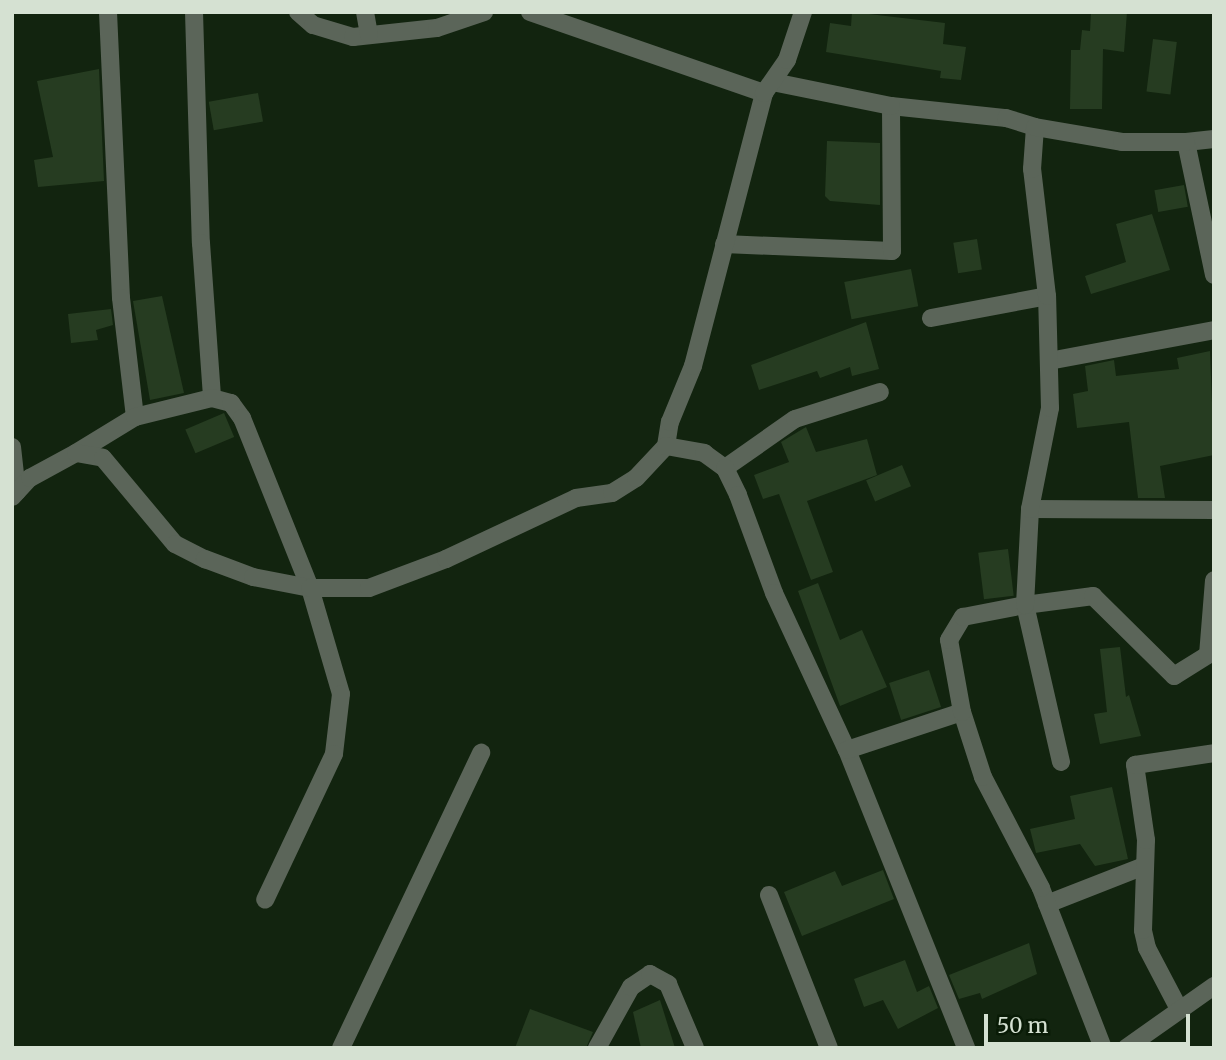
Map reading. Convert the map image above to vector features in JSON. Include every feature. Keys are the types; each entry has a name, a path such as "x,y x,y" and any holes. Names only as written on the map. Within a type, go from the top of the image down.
{"street":[{"path":"108,12 121,298 135,417"},
{"path":"194,12 201,243 212,398"},
{"path":"298,12 313,25 353,37 437,28 484,12"},
{"path":"365,12 369,35"},
{"path":"530,12 768,88 891,106 1006,118 1035,127 1122,142 1214,139"},
{"path":"76,453 103,458 175,544 253,577 310,588 369,587 446,559 576,498 612,493 636,478 666,446 670,422 693,366 768,88 787,60 803,12"},
{"path":"724,244 892,251 891,106"},
{"path":"1035,127 1032,169 1047,296 1050,408 1030,509 1025,605 1061,762"},
{"path":"1186,142 1214,275"},
{"path":"931,318 1047,296"},
{"path":"1049,361 1214,330"},
{"path":"725,468 795,419 880,392"},
{"path":"15,494 30,478 135,417 212,398 231,403 242,418 310,588 341,694 340,722 334,754 265,900"},
{"path":"666,446 704,453 725,468 774,593 847,750 966,1048"},
{"path":"12,447 15,494"},
{"path":"1030,509 1214,510"},
{"path":"1103,1048 1047,904 983,777 962,712 948,640 955,625 964,617 1093,596 1174,676 1208,655 1214,580"},
{"path":"847,750 962,712"},
{"path":"341,1048 481,753"},
{"path":"1179,1009 1147,948 1141,904 1146,840 1135,765 1214,753"},
{"path":"1047,904 1144,866"},
{"path":"768,895 829,1048"},
{"path":"597,1048 631,987 650,974 668,984 695,1048"},
{"path":"1126,1048 1214,986"}],"building":[{"path":"852,12 945,23 943,44 966,47 961,80 940,78 941,71 826,52 830,23 851,26"},
{"path":"1091,12 1127,12 1124,52 1103,49 1102,109 1070,109 1071,50 1080,50 1082,30 1090,31"},
{"path":"1153,39 1177,42 1170,95 1147,92"},
{"path":"99,69 104,181 38,187 34,160 53,157 37,81"},
{"path":"258,93 263,122 214,130 209,102"},
{"path":"827,141 880,143 880,205 830,201 825,196"},
{"path":"1184,185 1188,207 1158,212 1154,190"},
{"path":"1152,214 1170,270 1091,294 1085,276 1126,262 1116,224"},
{"path":"977,239 982,270 958,273 953,243"},
{"path":"911,269 918,306 852,319 844,282"},
{"path":"162,296 184,393 150,400 133,301"},
{"path":"111,309 113,325 96,330 98,340 71,343 68,314"},
{"path":"866,322 879,369 852,376 850,367 820,378 817,371 759,390 751,365"},
{"path":"1210,351 1214,455 1160,466 1165,498 1138,498 1129,422 1077,428 1073,394 1088,391 1085,366 1114,360 1116,376 1179,369 1177,358"},
{"path":"224,413 234,437 195,453 185,429"},
{"path":"806,427 816,452 867,439 877,475 807,501 833,572 811,580 779,494 763,499 754,475 789,462 781,442"},
{"path":"902,465 911,486 875,501 866,480"},
{"path":"1008,549 1014,596 984,599 978,553"},
{"path":"818,583 840,640 862,630 887,687 840,706 798,591"},
{"path":"1120,647 1126,697 1129,695 1141,736 1100,744 1094,714 1107,712 1100,649"},
{"path":"929,670 941,707 901,720 889,683"},
{"path":"1112,787 1128,859 1095,866 1080,844 1036,853 1030,829 1075,819 1070,796"},
{"path":"883,870 894,899 802,936 784,892 835,871 842,886"},
{"path":"1029,943 1037,974 982,999 980,993 959,999 949,975"},
{"path":"905,960 917,992 929,986 938,1008 898,1029 883,1000 864,1007 854,979"},
{"path":"660,1000 675,1048 641,1048 633,1012"},
{"path":"530,1009 593,1032 586,1048 515,1048"}]}
